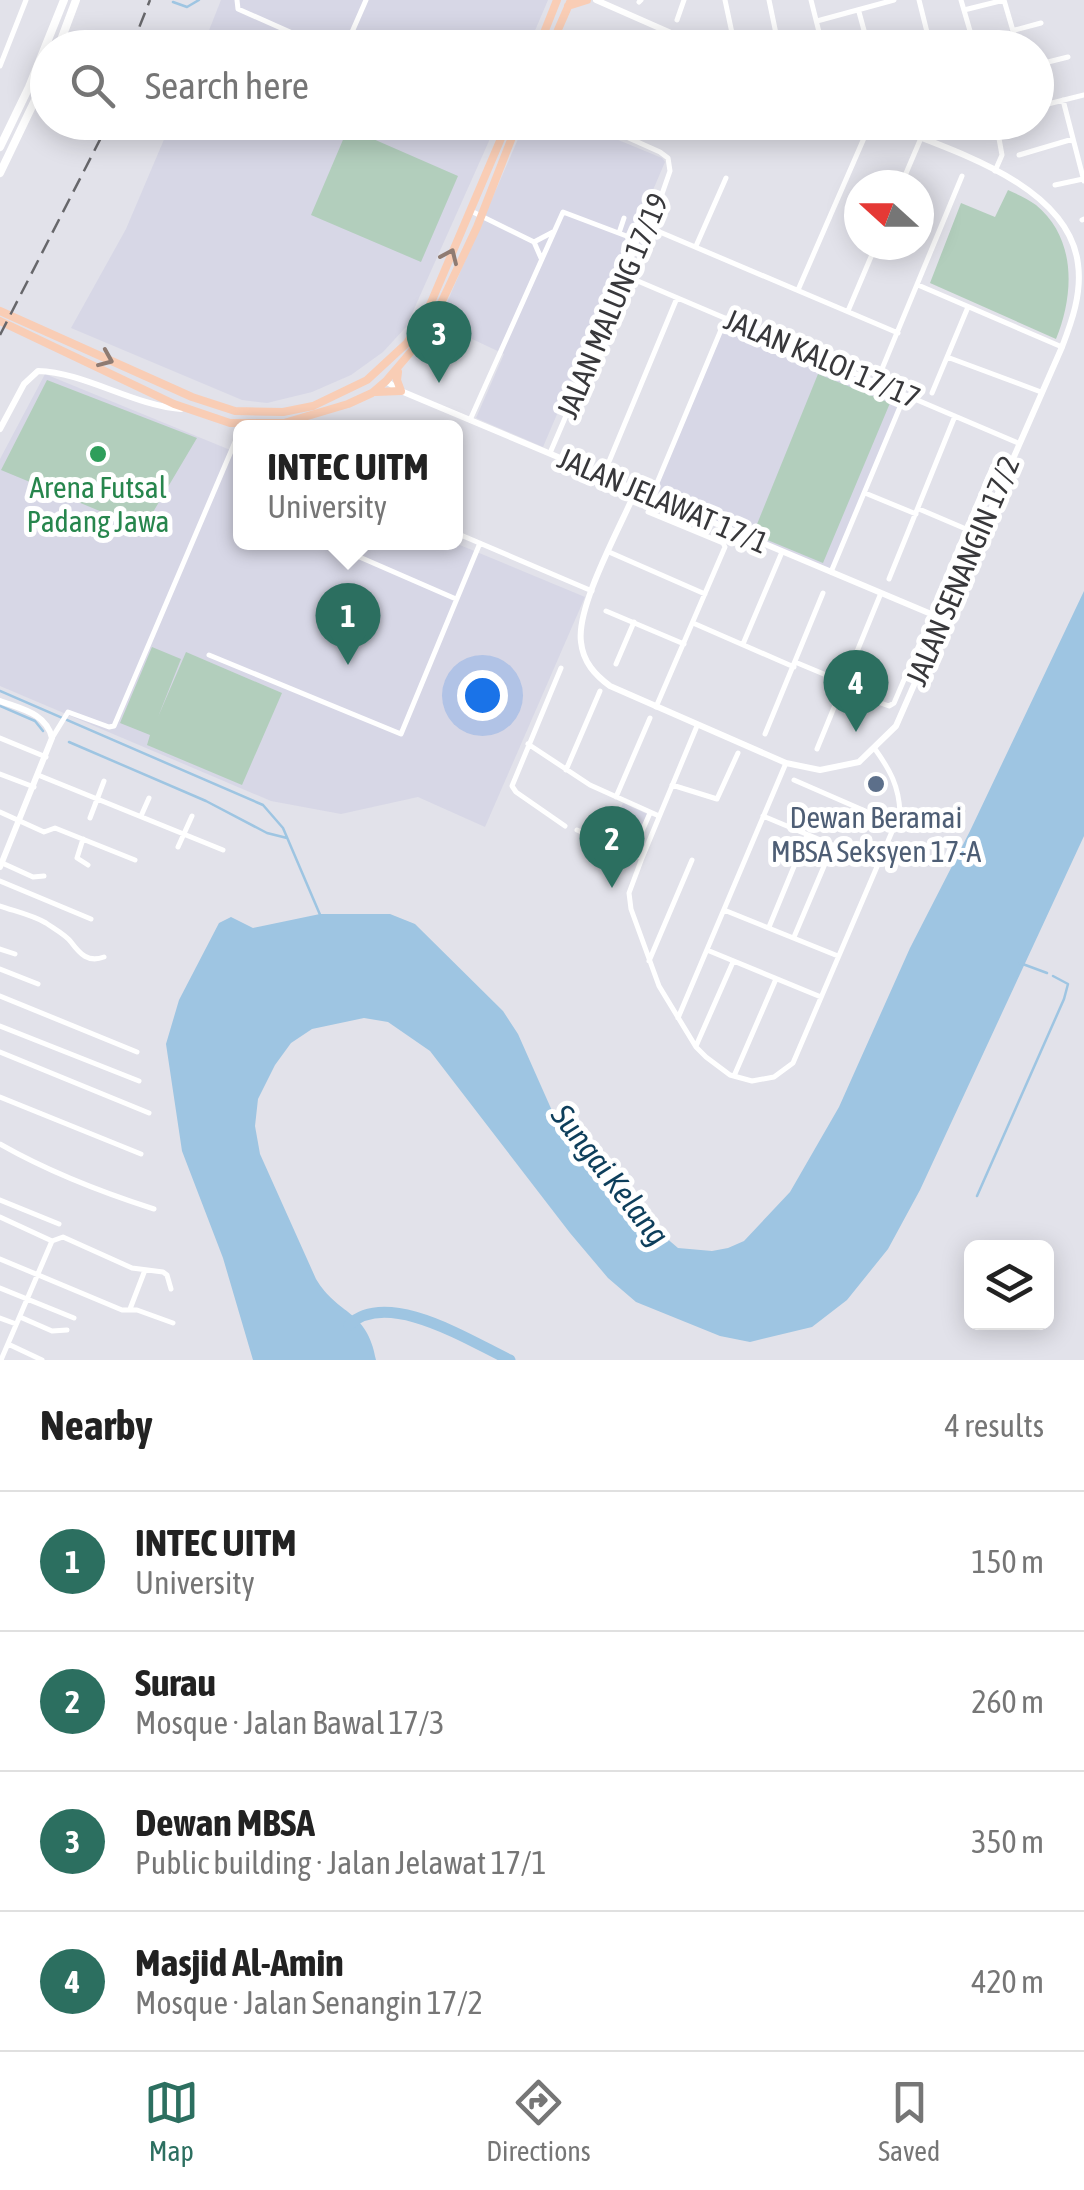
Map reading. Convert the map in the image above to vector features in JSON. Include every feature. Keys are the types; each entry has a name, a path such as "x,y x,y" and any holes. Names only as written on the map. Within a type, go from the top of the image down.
{"main road":[{"path":"52,30 64,0"},
{"path":"65,30 76,0"},
{"path":"545,30 557,0"},
{"path":"558,30 570,3 587,0"},
{"path":"0,147 30,85"},
{"path":"0,173 30,111"},
{"path":"0,321 234,411 283,412 323,402 366,380 417,329 500,140"},
{"path":"296,420 372,393 399,368 427,333 477,227 511,140"},
{"path":"0,311 15,324 146,391 190,410 233,422"},
{"path":"372,393 401,391 397,380 399,368"},
{"path":"366,380 386,381"},
{"path":"192,397 204,415"}],"street":[{"path":"0,66 26,0"},
{"path":"237,0 238,9 285,30"},
{"path":"353,30 366,0"},
{"path":"596,0 664,30"},
{"path":"677,20 684,0"},
{"path":"725,0 731,30"},
{"path":"769,0 775,30"},
{"path":"811,0 819,30"},
{"path":"817,21 894,0"},
{"path":"919,0 926,30"},
{"path":"961,0 970,30"},
{"path":"964,10 1004,0 1014,30"},
{"path":"859,11 864,30"},
{"path":"1017,30 1041,23"},
{"path":"1054,61 1068,57"},
{"path":"1054,102 1084,95"},
{"path":"1055,186 1084,180 1063,100"},
{"path":"1019,155 1072,139"},
{"name":"JALAN MALUNG 17/19","path":"550,454 626,276 636,240 647,227 670,171 668,158 630,140"},
{"path":"798,290 863,140"},
{"path":"907,170 919,140"},
{"name":"JALAN SENANGIN 17/2","path":"875,749 896,726 1062,347 1080,296 1081,262 1063,226 1043,203 1024,185 925,140"},
{"path":"995,171 1002,155 999,140"},
{"path":"877,382 962,176"},
{"path":"696,246 726,178"},
{"path":"590,221 595,208"},
{"path":"470,210 534,242 542,261"},
{"path":"470,420 565,211 636,240"},
{"path":"619,233 624,218"},
{"path":"477,227 496,225"},
{"path":"647,227 898,333"},
{"path":"534,242 556,228"},
{"path":"848,310 870,260"},
{"name":"JALAN KALOI 17/17","path":"626,276 1018,443"},
{"path":"918,285 1062,347"},
{"path":"604,476 677,298"},
{"path":"932,393 968,306"},
{"path":"657,483 726,318"},
{"path":"947,357 1041,392"},
{"path":"0,429 24,384 38,372 70,378 136,402 190,410"},
{"name":"JALAN JELAWAT 17/1","path":"386,381 401,391 942,619"},
{"path":"136,402 146,396 146,391"},
{"path":"831,572 905,395"},
{"path":"889,579 955,416"},
{"path":"44,876 33,878 1,864 52,738 70,712 114,726 233,444"},
{"path":"935,604 994,466"},
{"path":"636,490 584,610 580,638 589,666 610,686 786,763 832,769 859,762 875,749 899,793 900,813 793,1063 774,1077 752,1082 734,1076 696,1047 650,961 636,928 629,893 697,726"},
{"path":"865,493 967,530"},
{"path":"648,512 725,547 656,706"},
{"path":"463,537 592,591"},
{"path":"209,656 401,734 480,544"},
{"path":"343,550 456,599"},
{"path":"610,552 705,594"},
{"path":"744,644 782,552"},
{"path":"764,734 823,593"},
{"path":"817,749 881,593"},
{"path":"606,611 684,644"},
{"path":"616,664 634,622"},
{"path":"693,623 889,706 924,630"},
{"path":"561,668 512,786 565,826"},
{"path":"566,770 600,691"},
{"path":"0,701 39,716 48,725 52,738"},
{"path":"616,797 650,718"},
{"path":"0,738 46,757"},
{"path":"528,744 566,770 659,816"},
{"path":"672,784 717,800 738,753"},
{"path":"678,1018 786,763"},
{"path":"0,774 34,787"},
{"path":"38,775 223,850"},
{"path":"794,780 895,824"},
{"path":"90,818 104,781"},
{"path":"141,816 148,798"},
{"path":"0,812 44,832 55,828 135,860"},
{"path":"632,854 650,813"},
{"path":"178,846 192,816"},
{"path":"763,816 878,864"},
{"path":"578,830 642,858"},
{"path":"769,927 807,834"},
{"path":"83,839 77,858 88,865"},
{"path":"794,937 833,846"},
{"path":"650,961 692,860"},
{"path":"0,881 91,920"},
{"path":"0,906 47,924 84,956 96,960 104,957"},
{"path":"724,910 838,956"},
{"path":"0,949 15,954"},
{"path":"707,950 821,997"},
{"path":"696,1047 734,962"},
{"path":"0,969 38,984"},
{"path":"734,1076 776,979"},
{"path":"0,996 137,1052"},
{"path":"0,1026 139,1081"},
{"path":"0,1052 148,1113"},
{"path":"0,1097 141,1154"},
{"path":"0,1144 70,1176 82,1186 154,1209"},
{"path":"0,1200 59,1224"},
{"path":"0,1217 52,1241"},
{"path":"2,1360 52,1241 62,1237 132,1268 167,1275 171,1289"},
{"path":"0,1260 122,1310 173,1322"},
{"path":"130,1309 146,1268"},
{"path":"0,1288 74,1318"},
{"path":"20,1316 52,1331 67,1330"},
{"path":"0,1318 16,1324"},
{"path":"5,1346 42,1360"}],"shaded area":[{"path":"221,0 548,0 535,30 209,30"},
{"path":"164,140 489,140 406,327 383,352 351,375 312,392 267,403 242,400 71,328 126,229"},
{"path":"518,140 618,140 665,162 543,447 476,418 504,354 438,323"},
{"path":"726,318 905,395 831,572 651,496"},
{"path":"45,374 233,451 233,550 463,550 463,546 585,597 485,827 418,797 341,814 271,801 0,686 0,459"},
{"path":"623,803 647,814 631,851 608,841"}],"green space":[{"path":"343,140 376,140 458,176 421,262 311,215"},
{"path":"1008,190 1033,203 1049,219 1065,251 1068,286 1056,339 930,283 961,203 995,217"},
{"path":"818,374 890,403 823,563 753,534"},
{"path":"47,380 197,438 143,529 1,470"},
{"path":"152,647 181,659 158,717 186,652 282,693 242,785 147,745 150,735 120,723"}],"water":[{"path":"1084,591 1084,836 920,1190 888,1249 847,1300 812,1327 750,1342 720,1336 636,1302 608,1278 570,1233 430,1051 388,1022 364,1018 312,1029 291,1043 258,1099 255,1126 260,1154 316,1279 366,1331 376,1360 253,1360 223,1258 182,1151 166,1044 179,1000 219,923 231,917 253,928 320,914 390,914 415,924 503,1011 518,1034 557,1122 630,1207 678,1248 728,1248 744,1241 790,1192 839,1107 910,948"}],"waterway":[{"path":"173,2 187,7 199,0"},
{"path":"0,691 263,805 283,828 321,917"},
{"path":"0,706 35,721 43,731"},
{"path":"69,742 206,801 267,833 287,838"},
{"path":"1020,963 1047,973"},
{"path":"977,1196 1064,999 1068,984 1053,976"},
{"path":"349,1325 365,1315 406,1315 452,1331 510,1360"}],"railway":[{"path":"138,30 150,0"},
{"path":"0,335 100,140"}],"place":[{"name":"Dewan MBSA","path":"439,383"},
{"name":"Arena Futsal Padang Jawa","path":"98,454"},
{"name":"INTEC UITM","path":"348,665"},
{"name":"Masjid Al-Amin","path":"856,732"},
{"name":"Dewan Beramai MBSA Seksyen 17-A","path":"876,784"},
{"name":"Surau","path":"612,888"}],"water label":[{"name":"Sungai Kelang","path":"610,1175"}]}
